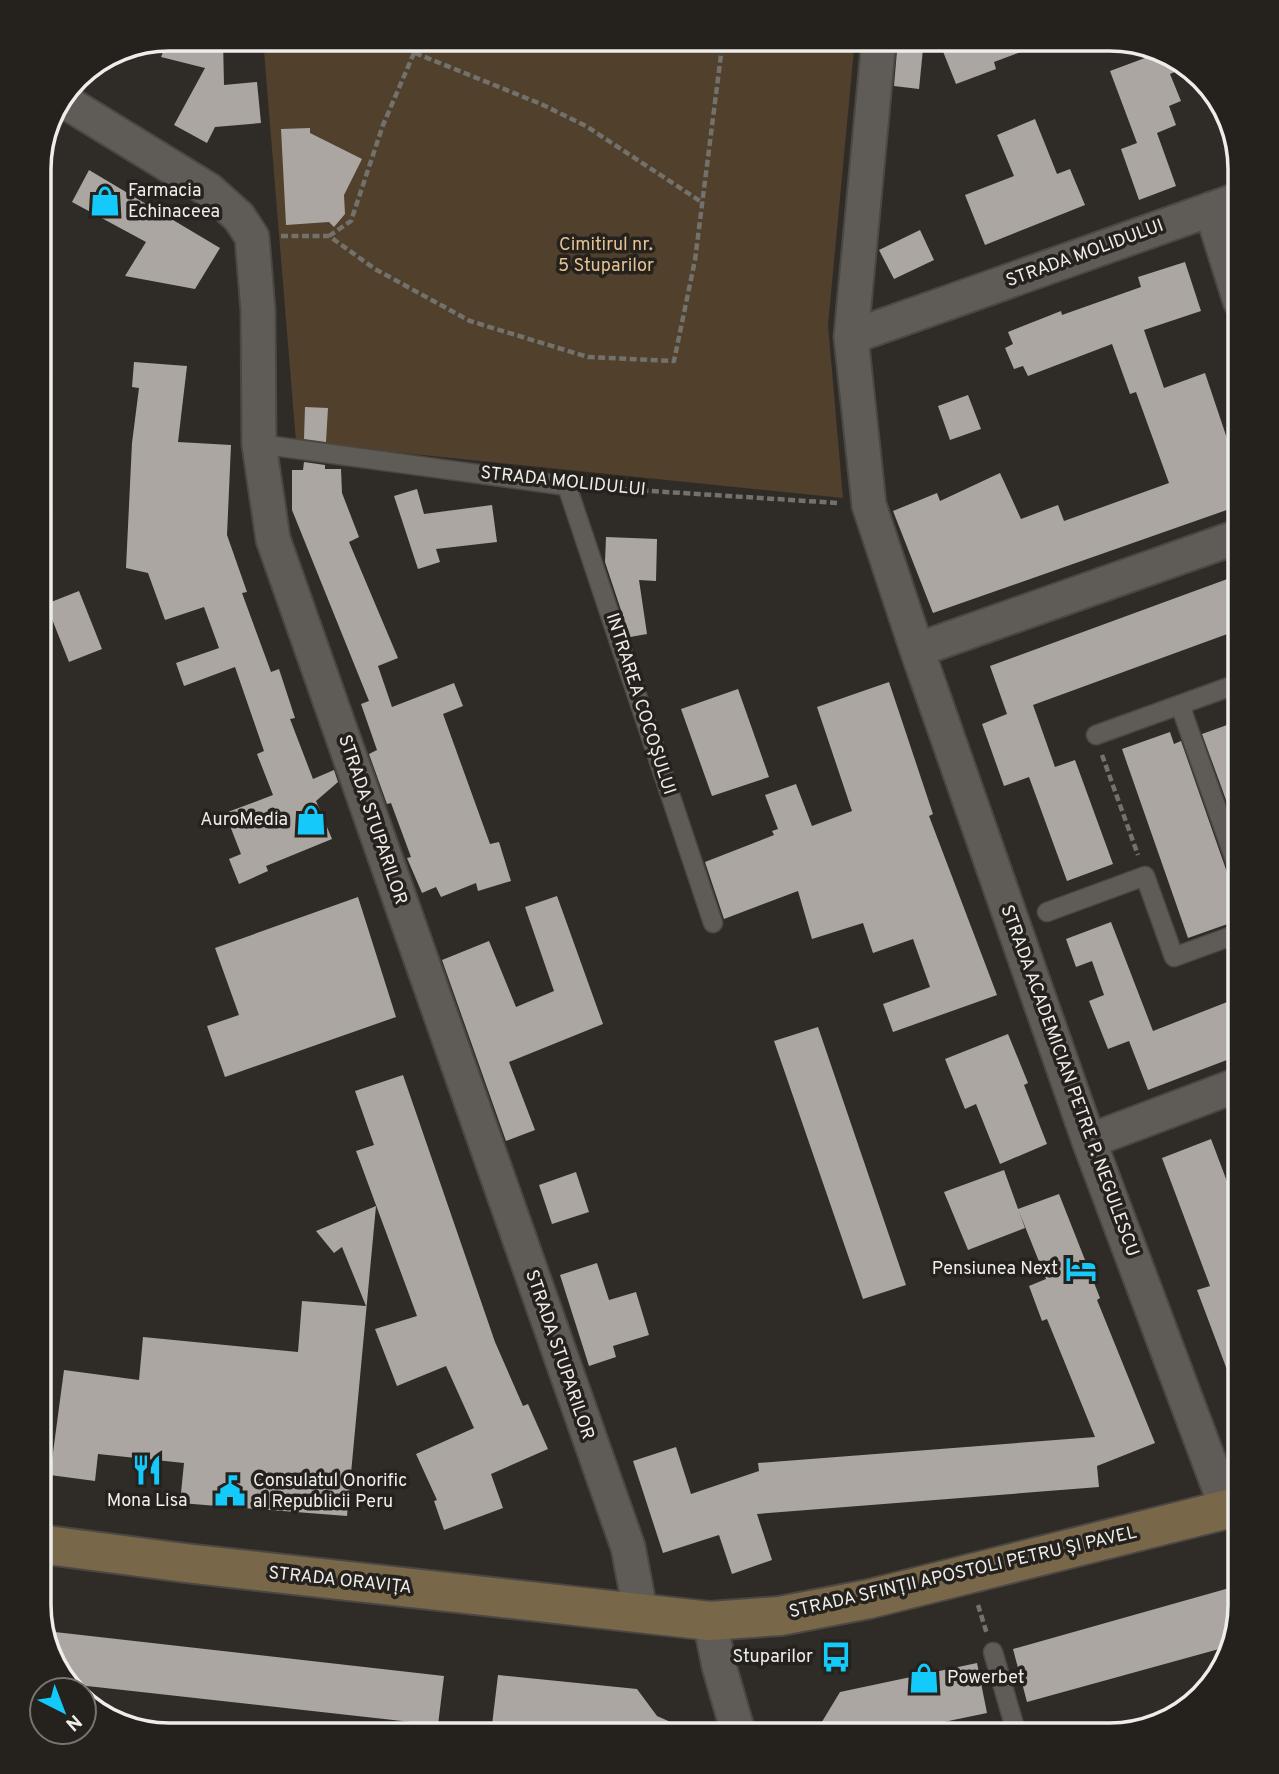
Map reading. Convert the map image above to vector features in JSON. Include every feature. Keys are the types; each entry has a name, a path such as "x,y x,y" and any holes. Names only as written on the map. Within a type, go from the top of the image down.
{"main road":[{"name":"STRADA SFINȚII APOSTOLI PETRU ȘI PAVEL","path":"641,1615 710,1622 780,1616 869,1599 1228,1509"},
{"name":"STRADA ORAVIȚA","path":"51,1546 641,1615"}],"street":[{"name":"STRADA ACADEMICIAN PETRE P. NEGULESCU","path":"878,51 851,337 869,505 1089,1141 1228,1492"},
{"path":"70,105 209,190 239,217 252,237"},
{"name":"STRADA MOLIDULUI","path":"851,337 1226,204"},
{"name":"STRADA STUPARILOR","path":"252,237 258,310 259,444 273,540 628,1547 641,1615"},
{"path":"917,650 1228,541"},
{"path":"1089,1141 1228,1089"},
{"path":"710,1622 736,1723"}],"lane":[{"name":"STRADA MOLIDULUI","path":"259,444 567,485"},
{"name":"INTRAREA COCOȘULUI","path":"567,485 713,923"},
{"path":"1096,735 1228,688"},
{"path":"1180,705 1228,838"},
{"path":"1047,912 1145,876 1174,957 1228,938"},
{"path":"993,1651 1014,1723"}],"path":[{"path":"329,236 375,269 470,321 588,357 674,361 703,203 711,114 721,51"},
{"path":"252,237 329,236 351,221 383,125 415,53 541,104 586,127 703,203"},
{"name":"STRADA MOLIDULUI","path":"567,485 869,505"},
{"path":"1096,735 1145,876"},
{"path":"968,1574 993,1651"}],"green space":[{"name":"Cimitirul nr. 5 Stuparilor","path":"264,51 854,51 828,325 843,498 296,442"}],"building":[{"path":"163,51 223,51 224,85 257,82 261,123 215,127 207,143 174,125 205,68 161,57"},
{"path":"897,51 923,51 919,89 894,86"},
{"path":"943,51 1023,51 994,62 996,69 956,84"},
{"path":"1148,57 1176,71 1170,74 1181,101 1169,106 1176,125 1157,133 1176,186 1139,200 1121,149 1137,143 1110,71"},
{"path":"1035,119 1057,174 1070,169 1085,205 985,245 965,195 1014,176 997,135"},
{"path":"310,128 310,133 362,159 344,195 345,214 334,227 329,222 286,225 281,129"},
{"path":"89,170 220,248 195,289 125,276 146,242 72,202"},
{"path":"920,230 934,260 894,279 879,250"},
{"path":"1185,262 1201,311 1144,330 1164,388 1205,373 1228,441 1228,510 933,613 893,511 937,493 940,501 1000,473 1021,519 1058,505 1064,521 1169,483 1136,392 1130,394 1112,344 1028,376 1023,366 1014,369 1005,348 1013,344 1008,332 1061,311 1062,315 1141,287 1138,277"},
{"path":"134,362 187,366 178,442 231,445 227,535 247,592 242,593 271,672 279,669 295,718 290,719 313,779 334,770 338,782 316,801 332,839 266,866 268,871 239,884 229,859 241,854 225,813 273,795 257,754 264,751 235,667 184,686 176,663 219,648 204,607 165,620 148,573 126,568 132,443 139,388 132,387"},
{"path":"968,395 981,429 950,440 938,406"},
{"path":"305,407 328,408 326,442 304,439"},
{"path":"304,462 325,465 325,469 341,469 342,493 359,537 349,542 398,658 378,666 392,707 454,683 463,706 443,714 490,844 499,842 511,881 478,891 476,883 441,897 436,887 422,893 407,858 411,857 391,803 387,804 369,754 377,750 361,704 369,701 292,510 292,470 303,470"},
{"path":"417,489 424,514 492,505 497,542 436,549 440,562 418,569 394,496"},
{"path":"606,537 657,539 656,581 639,580 647,634 630,637 605,562"},
{"path":"1228,579 1228,634 1033,705 1055,767 1075,760 1113,864 1067,881 1029,777 1004,786 982,724 1007,714 990,666"},
{"path":"79,591 102,649 69,662 51,617 51,602"},
{"path":"889,682 933,814 929,816 997,995 893,1032 883,1004 930,987 913,939 873,953 863,923 812,939 798,891 724,919 705,862 774,835 772,831 778,829 765,795 796,784 812,826 852,811 817,707"},
{"path":"738,689 769,777 712,796 681,709"},
{"path":"1228,725 1228,805 1202,734"},
{"path":"1170,732 1174,744 1181,741 1228,875 1228,924 1188,938 1122,749"},
{"path":"557,896 603,1024 509,1062 535,1130 506,1141 442,960 489,941 516,1007 554,991 525,907"},
{"path":"358,897 396,1017 225,1077 207,1026 239,1015 215,948"},
{"path":"1111,922 1153,1031 1228,1002 1228,1060 1148,1090 1129,1041 1108,1049 1089,1001 1104,995 1092,961 1076,967 1066,939"},
{"path":"818,1027 906,1285 863,1299 774,1041"},
{"path":"1008,1034 1028,1083 1024,1085 1047,1144 1000,1164 976,1104 965,1109 945,1059"},
{"path":"403,1075 495,1342 523,1406 528,1404 548,1449 491,1474 503,1508 444,1530 434,1501 437,1500 416,1454 474,1428 446,1366 397,1386 375,1329 417,1316 356,1151 374,1145 355,1091"},
{"path":"1211,1139 1228,1184 1228,1372 1197,1290 1210,1286 1162,1158"},
{"path":"1004,1170 1025,1228 968,1250 944,1192"},
{"path":"576,1172 589,1212 552,1224 539,1185"},
{"path":"1059,1194 1100,1298 1097,1300 1155,1443 1097,1466 1099,1487 757,1514 772,1560 732,1574 719,1535 663,1553 633,1461 676,1447 691,1494 759,1471 758,1463 1095,1437 1047,1319 1042,1321 1029,1286 1046,1279 1018,1209"},
{"path":"376,1206 347,1516 180,1503 184,1463 98,1454 95,1481 51,1475 64,1370 139,1380 143,1337 298,1352 302,1301 366,1306 342,1247 334,1253 316,1231"},
{"path":"597,1263 609,1300 636,1292 649,1335 613,1346 616,1357 589,1366 560,1275"},
{"path":"1228,1588 1227,1621 1220,1649 1027,1702 1013,1649"},
{"path":"54,1632 444,1676 438,1723 98,1687 98,1676 75,1676 60,1651"},
{"path":"977,1663 987,1713 939,1723 821,1723 840,1692"},
{"path":"498,1675 637,1689 657,1716 673,1723 492,1723"}],"place":[{"name":"Farmacia Echinaceea","path":"105,201"},
{"name":"AuroMedia","path":"311,820"},
{"name":"Pensiunea Next","path":"1081,1269"},
{"name":"Mona Lisa","path":"147,1470"},
{"name":"Consulatul Onorific al Republicii Peru","path":"230,1491"},
{"name":"Stuparilor","path":"836,1657"},
{"name":"Powerbet","path":"924,1678"}]}
